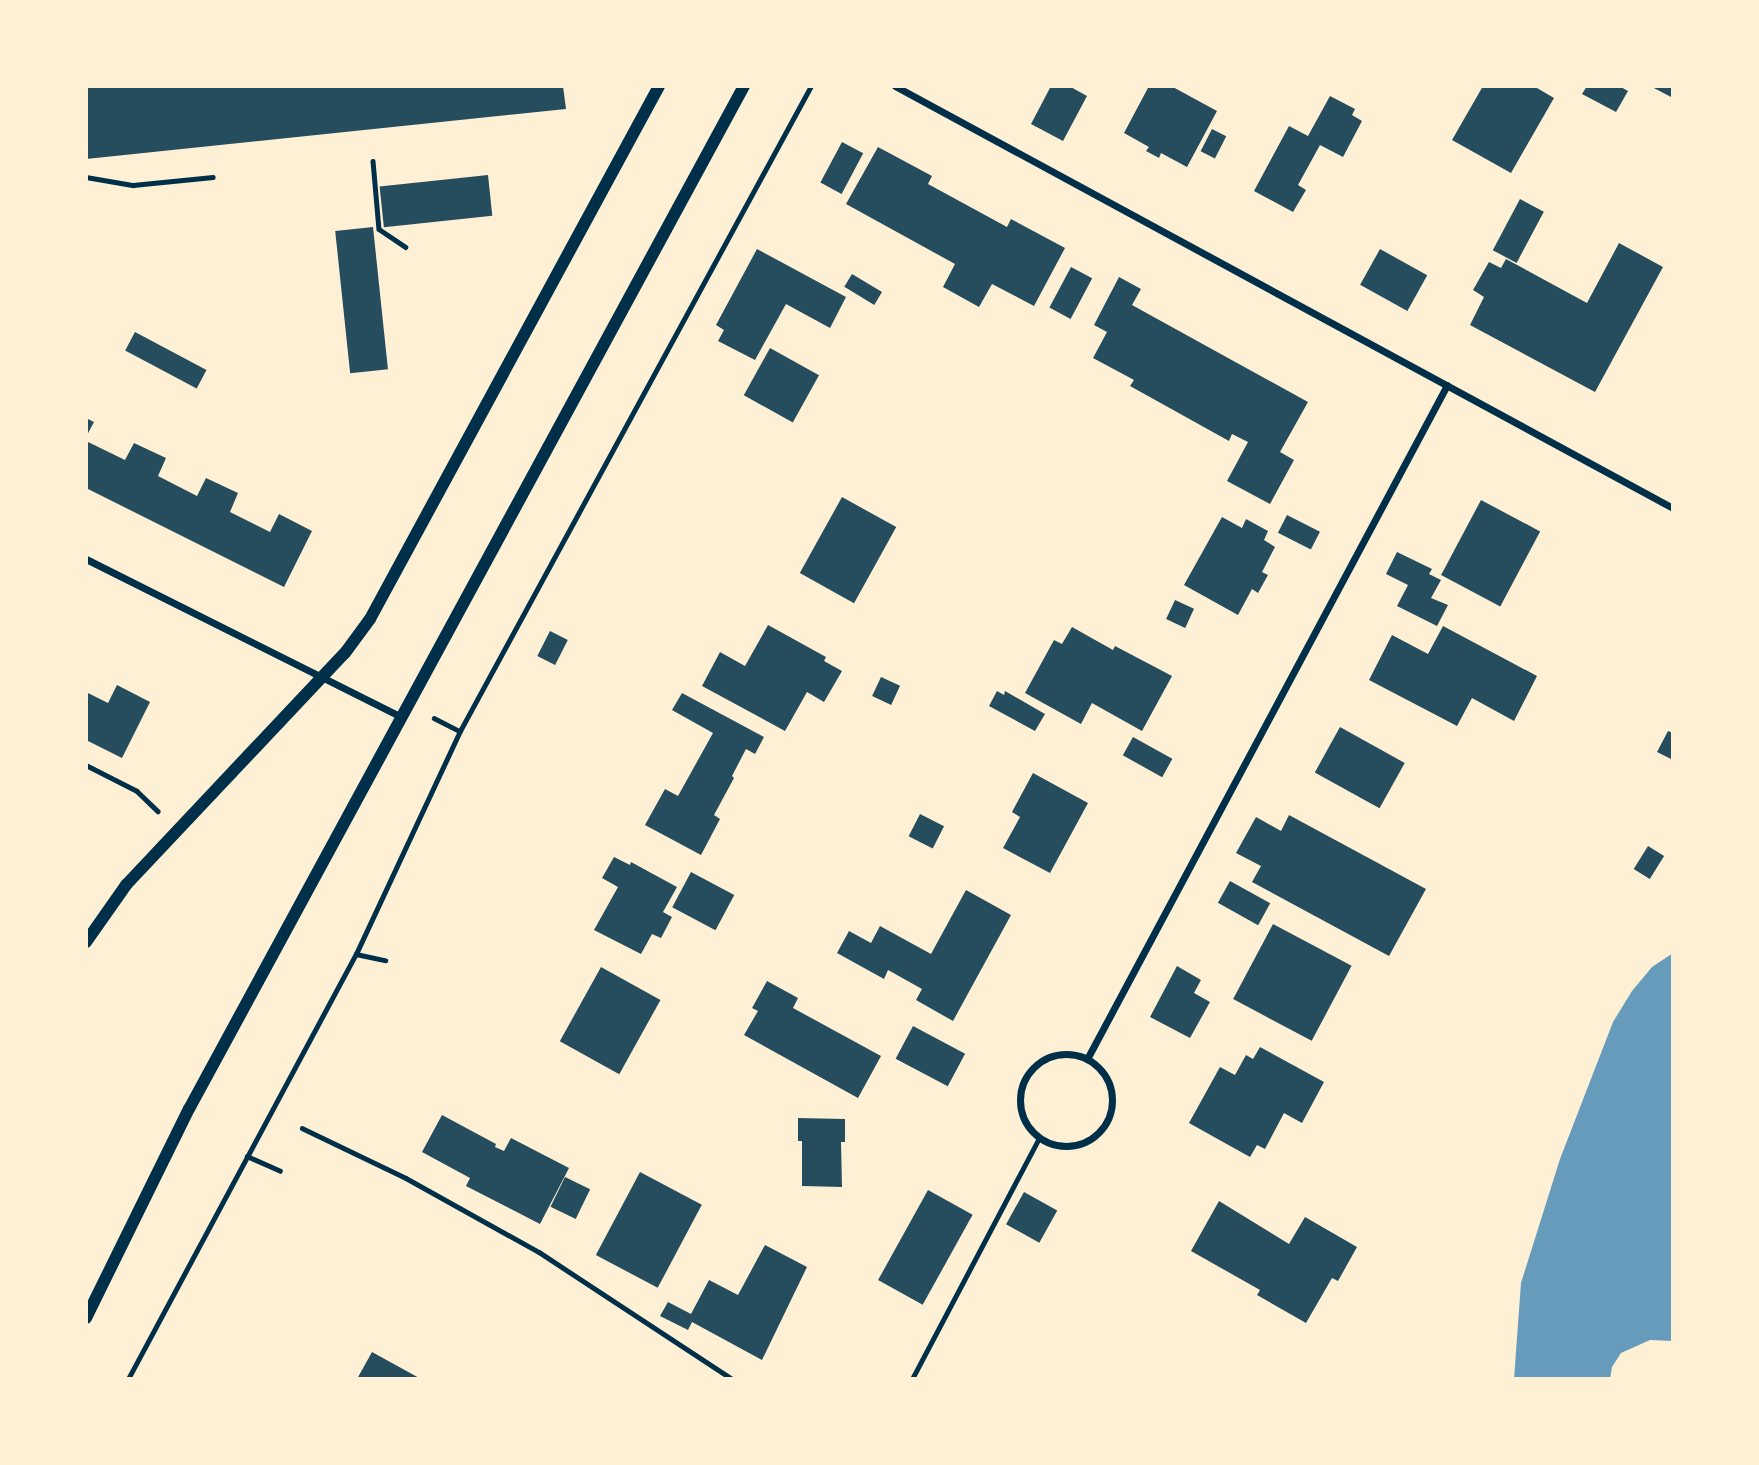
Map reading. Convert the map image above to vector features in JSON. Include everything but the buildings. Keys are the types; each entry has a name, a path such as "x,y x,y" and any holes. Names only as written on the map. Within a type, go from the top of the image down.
{"street":[{"path":"86,942 126,885 323,676 370,619 659,86"},
{"path":"86,1318 189,1109 744,86"},
{"path":"895,86 1673,508"},
{"path":"1087,1059 1447,385"},
{"path":"86,559 401,717"},
{"path":"1055,1055 1087,1059 1104,1073 1112,1095 1112,1106 1104,1127 1089,1141 1072,1146 1055,1145 1039,1138 1021,1113 1022,1087 1027,1076 1035,1066 1055,1055"}],"path":[{"path":"128,1379 356,954 460,731 811,86"},
{"path":"373,161 379,229 406,247"},
{"path":"86,177 133,185 213,177"},
{"path":"86,765 137,791 177,829"},
{"path":"356,954 385,960"},
{"path":"302,1128 406,1178 539,1252 732,1379"},
{"path":"912,1379 1039,1138"},
{"path":"247,1156 279,1171"}],"water":[{"path":"1673,953 1673,1341 1650,1340 1621,1353 1612,1367 1610,1379 1514,1379 1521,1283 1560,1159 1613,1022 1632,991 1652,967"}]}
